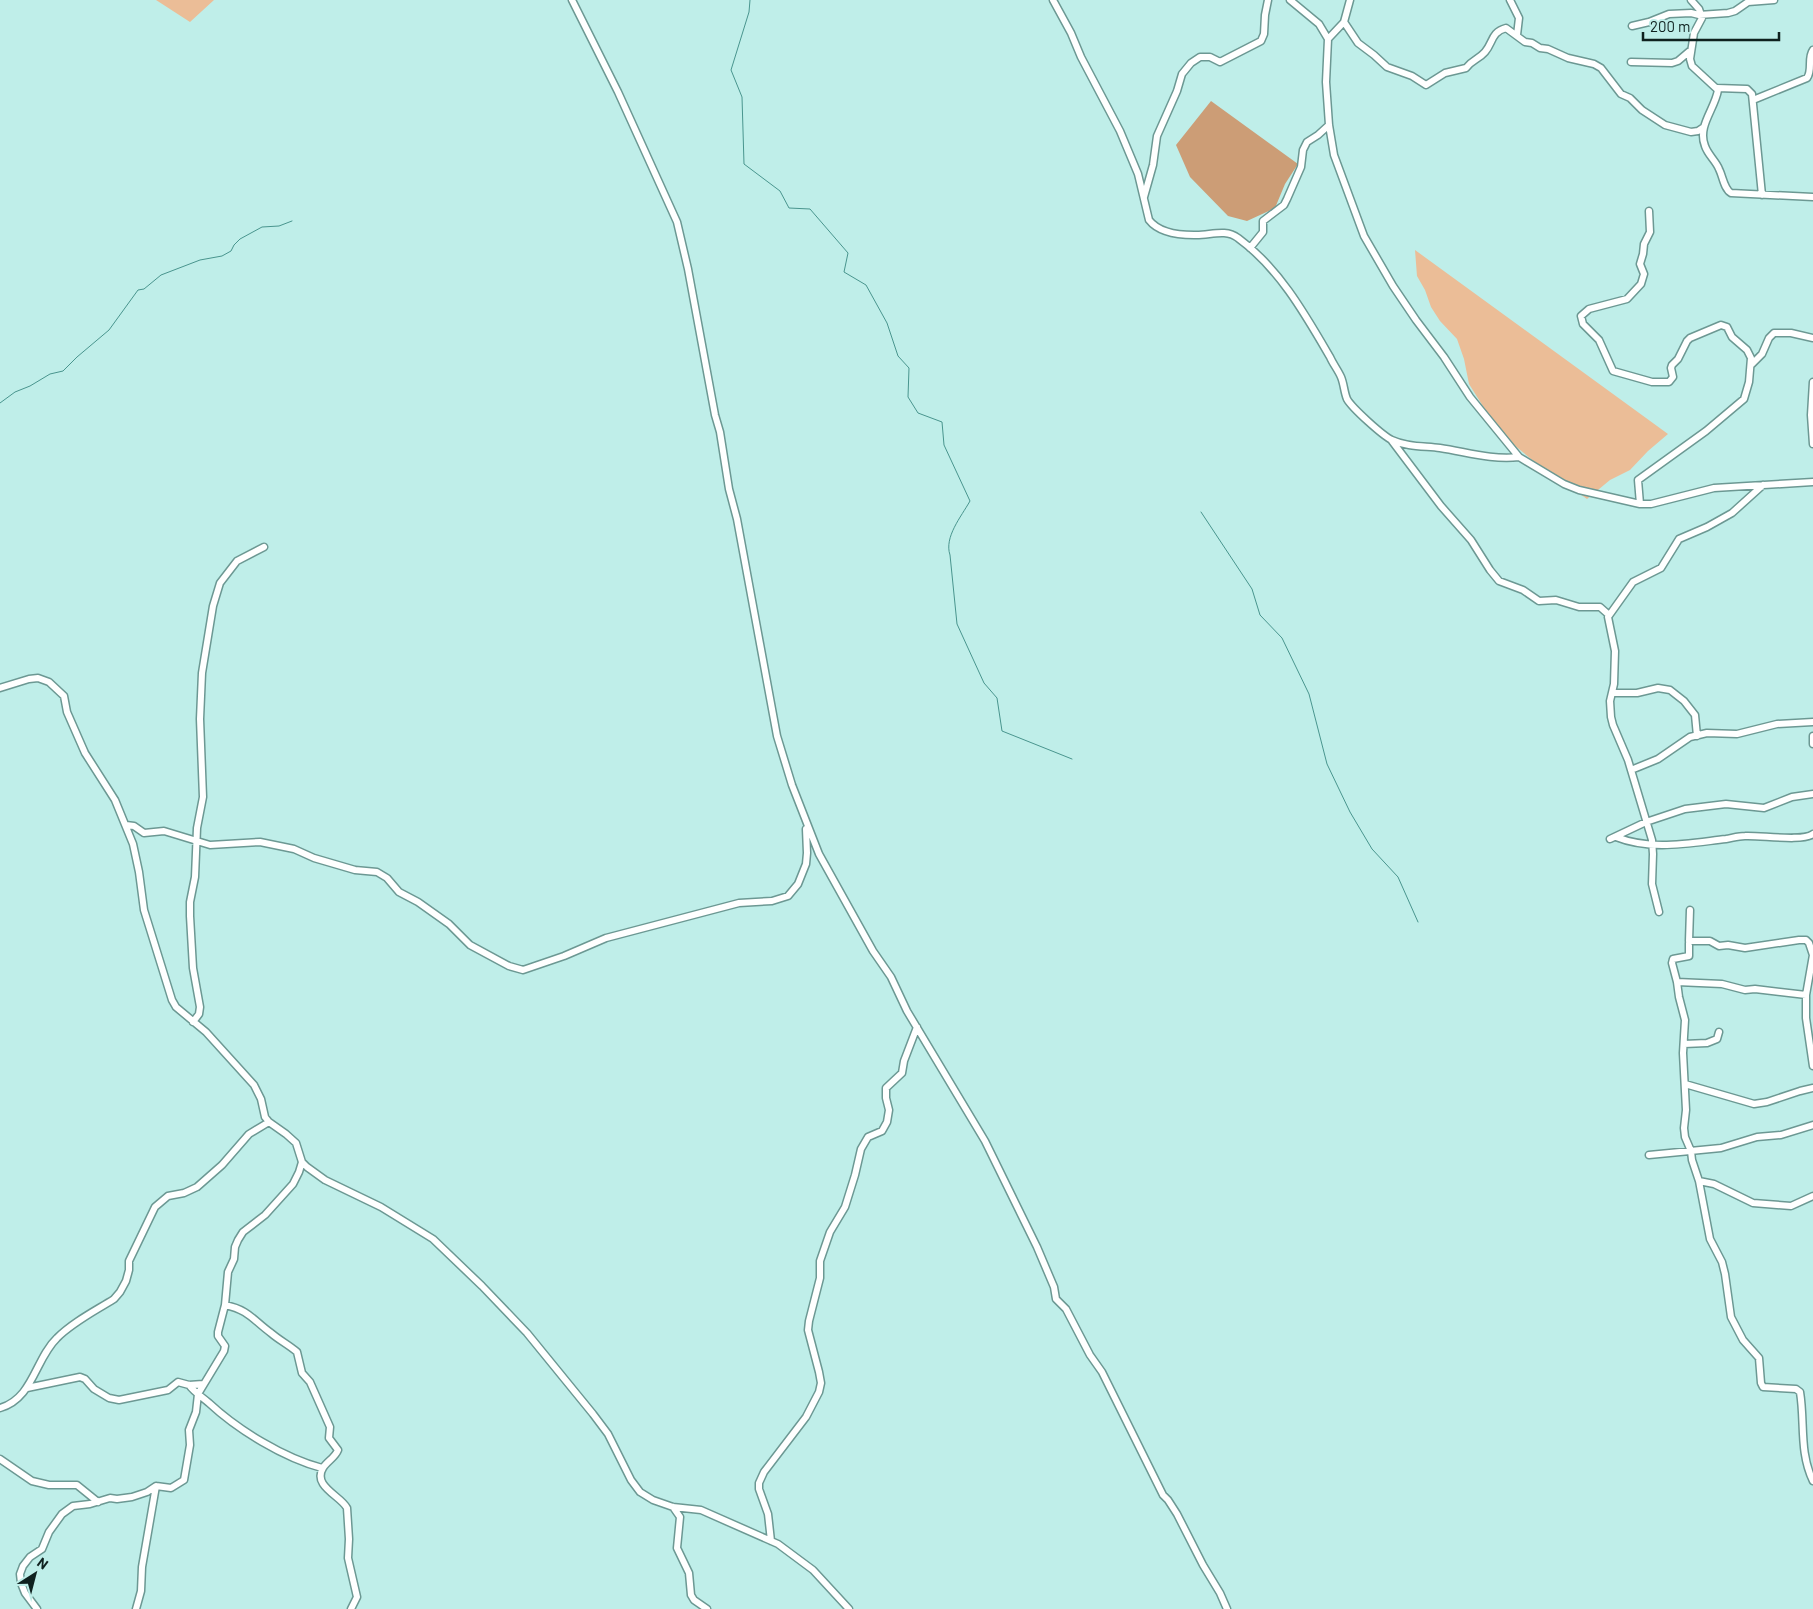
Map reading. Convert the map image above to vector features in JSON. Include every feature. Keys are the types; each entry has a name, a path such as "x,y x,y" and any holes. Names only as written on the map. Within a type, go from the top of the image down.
{"street":[{"path":"572,0 618,92 677,222 720,432 728,489 736,519 775,726 784,762 806,823 828,872 873,951 891,977 899,996 989,1149 1037,1247 1054,1287 1056,1299 1066,1309 1090,1355 1102,1372 1164,1495 1177,1514 1227,1609"},
{"path":"1053,0 1120,131 1138,174 1149,220 1154,226 1164,232 1194,235 1229,233 1250,248 1299,305 1341,378 1351,404 1379,431 1392,440 1441,506 1471,540 1499,581 1523,590 1539,601 1556,600 1579,607 1600,607 1609,615"},
{"path":"1144,199 1153,165 1157,136 1170,108 1182,74 1191,62 1200,57 1205,56 1220,62 1259,43 1264,34 1268,0"},
{"path":"1290,0 1319,24 1328,39 1326,82 1329,125 1334,154 1356,219 1372,251 1416,320 1444,357 1470,397 1519,457 1564,484 1579,490 1640,504 1651,504 1714,488 1813,482"},
{"path":"1328,39 1344,22 1350,0"},
{"path":"1510,0 1520,18 1517,35"},
{"path":"1691,0 1702,15 1701,21 1694,33 1690,59 1692,66 1717,88 1747,89 1752,94 1762,195"},
{"path":"1632,26 1669,14 1691,13 1702,15 1733,12 1748,2 1774,0"},
{"path":"1344,22 1358,43 1387,67 1412,76 1426,85 1445,73 1460,71 1466,68 1471,61 1485,52 1494,36 1503,29 1510,30 1525,42 1532,43 1540,48 1548,49 1568,58 1594,64 1605,73 1621,94 1630,98 1642,110 1665,125 1691,132 1698,132 1704,127"},
{"path":"1631,62 1672,63 1678,61 1691,50"},
{"path":"1753,100 1808,78 1810,74 1810,54 1813,50"},
{"path":"1717,88 1718,93 1704,127 1703,137 1705,145 1717,165 1729,192 1813,197"},
{"path":"1250,248 1263,232 1263,221 1284,205 1301,167 1306,144 1310,138 1318,135 1329,125"},
{"path":"1640,504 1638,485 1640,478 1657,468 1740,403 1747,391 1753,361 1747,350 1732,338 1729,328 1721,325 1694,335 1687,341 1678,360 1672,365 1673,377 1669,382 1652,382 1613,371 1599,340 1583,324 1581,316 1590,309 1628,299 1641,284 1644,274 1640,264 1644,244 1650,232 1649,211"},
{"path":"1753,361 1762,354 1769,338 1774,333 1791,333 1813,338"},
{"path":"1813,382 1811,415 1813,444"},
{"path":"1392,440 1406,444 1490,457 1519,457"},
{"path":"1658,912 1652,884 1653,844 1631,770 1613,725 1610,711 1615,651 1612,632 1608,622 1609,615 1633,582 1661,568 1679,539 1707,527 1732,513 1763,485"},
{"path":"193,1022 199,1014 200,1007 193,968 190,916 202,797 200,719 202,673 213,606 220,583 231,568 245,556 264,547"},
{"path":"0,688 28,679 38,678 47,681 62,694 85,753 112,796 133,844 144,910 176,1008 221,1048 238,1070 254,1085 269,1122 296,1143 302,1162 293,1184 265,1215 251,1225 238,1240 235,1247 234,1259 228,1272 218,1332 218,1336 225,1346 198,1394 196,1412 189,1430 190,1445 184,1480 171,1488 156,1486 147,1492 132,1497 110,1498 73,1506 62,1514 49,1532 41,1551 30,1556 20,1574 25,1593 37,1609"},
{"path":"1612,693 1637,693 1658,688 1670,690 1684,701 1695,715 1697,736"},
{"path":"1631,770 1649,764 1686,739 1707,733 1737,734 1777,724 1813,722"},
{"path":"1813,736 1813,744"},
{"path":"1813,794 1792,797 1764,808 1726,804 1695,807 1646,822 1613,838 1653,844 1688,844 1744,836 1787,838 1809,837 1813,834"},
{"path":"126,825 132,826 144,833 164,831 210,845 265,843 294,849 321,860 355,870 378,872 387,878 399,892 418,902 449,924 470,945 509,966 523,970 564,956 606,938 739,903 772,901 788,896 798,884 806,864 806,823"},
{"path":"1690,910 1689,956 1673,959 1672,961 1684,1020 1686,1110 1684,1132 1686,1143 1691,1151 1710,1239 1726,1274 1731,1317 1743,1340 1758,1358 1762,1386 1765,1388 1796,1389 1800,1392 1803,1447 1813,1481"},
{"path":"1689,941 1710,941 1719,946 1728,945 1745,948 1799,940 1806,940 1809,943 1813,955 1806,995 1806,1018 1813,1066"},
{"path":"1677,982 1722,984 1745,990 1755,988 1806,995"},
{"path":"771,1541 768,1514 759,1489 759,1483 764,1472 806,1417 819,1392 819,1372 808,1330 820,1278 822,1257 830,1232 845,1207 861,1149 868,1137 882,1131 887,1122 889,1110 886,1088 902,1073 904,1061 917,1027"},
{"path":"1684,1044 1710,1043 1717,1039 1719,1032"},
{"path":"1684,1084 1754,1104 1813,1088"},
{"path":"0,1408 11,1403 27,1388 44,1353 57,1338 114,1299 120,1292 128,1275 129,1261 155,1207 168,1196 184,1193 197,1187 231,1156 249,1134 269,1122"},
{"path":"1649,1155 1731,1145 1757,1137 1778,1136 1813,1125"},
{"path":"302,1162 325,1180 381,1207 443,1246 527,1333 593,1414 608,1434 636,1488 653,1500 673,1507 701,1510 771,1541 793,1554 813,1570 848,1609"},
{"path":"1698,1181 1714,1184 1753,1203 1791,1206 1813,1196"},
{"path":"224,1305 238,1309 254,1318 297,1352 302,1374 310,1382 330,1427 330,1440 338,1450 322,1468 321,1475 322,1483 347,1508 348,1558 356,1597 351,1609"},
{"path":"27,1388 80,1377 85,1379 94,1389 109,1398 119,1400 168,1390 178,1382 189,1385 203,1384"},
{"path":"189,1385 224,1418 237,1424 265,1444 300,1461 322,1468"},
{"path":"0,1458 32,1481 49,1485 77,1485 98,1502"},
{"path":"136,1609 141,1591 142,1568 156,1486"},
{"path":"673,1507 680,1518 677,1548 689,1573 691,1595 694,1600 707,1609"}],"shaded area":[{"path":"156,0 214,0 190,22"},
{"path":"1211,101 1298,164 1285,184 1275,208 1247,221 1228,216 1190,177 1176,145"},
{"path":"1415,250 1668,434 1630,470 1610,480 1587,499 1531,459 1508,440 1491,419 1469,384 1464,359 1457,339 1440,321 1431,307 1425,290 1417,276"}],"waterway":[{"path":"750,0 749,12 731,70 742,97 744,164 780,191 789,208 810,209 848,253 844,272 866,285 887,323 898,356 909,368 908,397 918,413 942,422 944,445 970,501 954,527 949,541 957,624 984,683 997,698 1002,731 1072,759"},
{"path":"0,403 15,392 30,386 50,374 63,371 109,330 138,290 144,289 161,275 200,260 222,256 231,251 240,239 262,227 279,226 292,221"},
{"path":"1201,512 1252,589 1260,615 1282,638 1309,694 1327,764 1350,812 1372,849 1398,877 1418,922"}]}
